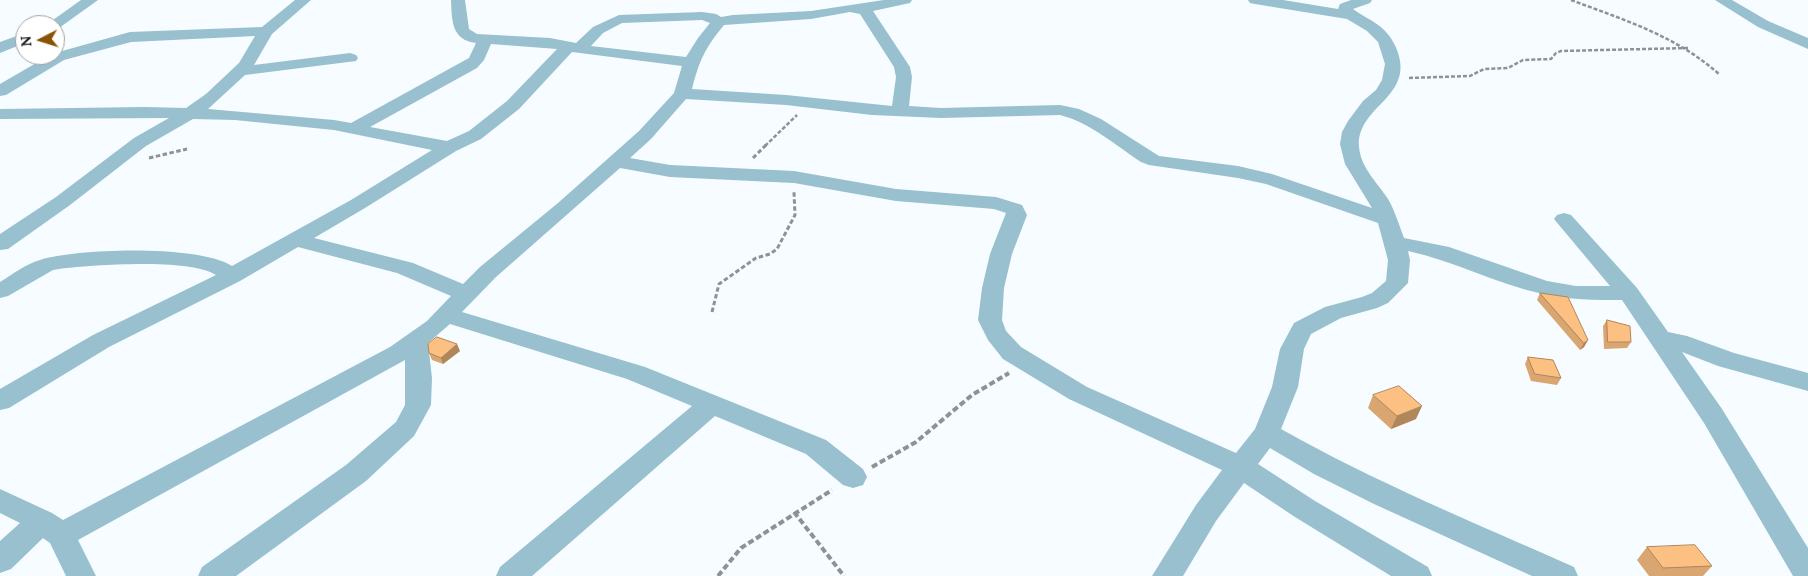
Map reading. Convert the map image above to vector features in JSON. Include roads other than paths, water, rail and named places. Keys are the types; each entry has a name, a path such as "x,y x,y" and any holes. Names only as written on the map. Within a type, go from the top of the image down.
{"street":[{"path":"65,18 91,0"},
{"path":"0,244 63,201 134,146 168,124 191,113 227,86 241,71 266,31 304,0"},
{"path":"458,0 458,21 462,31 473,38 542,42 691,62"},
{"path":"684,16 696,0"},
{"path":"0,560 51,528 382,363 416,342 512,251 565,207 645,135 682,94 691,62 703,40 719,22 733,19 796,17 850,8 861,9 905,0"},
{"path":"1167,576 1206,513 1266,433 1285,387 1292,349 1302,329 1333,312 1369,303 1380,298 1397,283 1399,259 1394,242 1379,201 1356,167 1350,152 1349,140 1360,116 1368,105 1383,93 1391,78 1394,61 1387,45 1358,8 1255,0"},
{"path":"1722,0 1764,24 1808,44"},
{"path":"1738,10 1755,3"},
{"path":"861,9 867,12 902,67 904,78 900,111"},
{"path":"0,401 101,341 232,276 358,204 449,147 475,135 505,112 574,47 598,30 619,19 684,16 711,17 719,22"},
{"path":"0,91 58,57 130,37 266,31"},
{"path":"0,40 15,39"},
{"path":"354,129 411,96 471,65 476,60 484,40"},
{"path":"0,48 15,42"},
{"path":"241,71 350,58"},
{"path":"682,94 941,113 1060,110 1075,112 1093,120 1156,161 1238,172 1272,180 1385,219"},
{"path":"0,114 191,113 255,116 334,125 449,147"},
{"path":"614,162 670,171 794,177 896,195 996,203 1015,209 1017,215 1001,254 993,288 990,320 996,334 1012,353 1078,393 1241,467 1305,509 1417,576"},
{"path":"1564,219 1629,293 1713,416 1808,574"},
{"path":"295,240 408,269 449,284 465,294"},
{"path":"1394,242 1441,252 1543,287 1576,293 1629,293"},
{"path":"0,291 46,265 59,262 130,256 174,259 215,265 232,276"},
{"path":"446,315 636,373 816,448 853,477"},
{"path":"1659,339 1679,342 1727,360 1808,382"},
{"path":"212,576 356,473 406,429 418,405 419,378 416,342"},
{"path":"511,576 711,405"},
{"path":"1266,433 1324,466 1384,496 1563,576"},
{"path":"0,500 51,528 81,576"}]}
